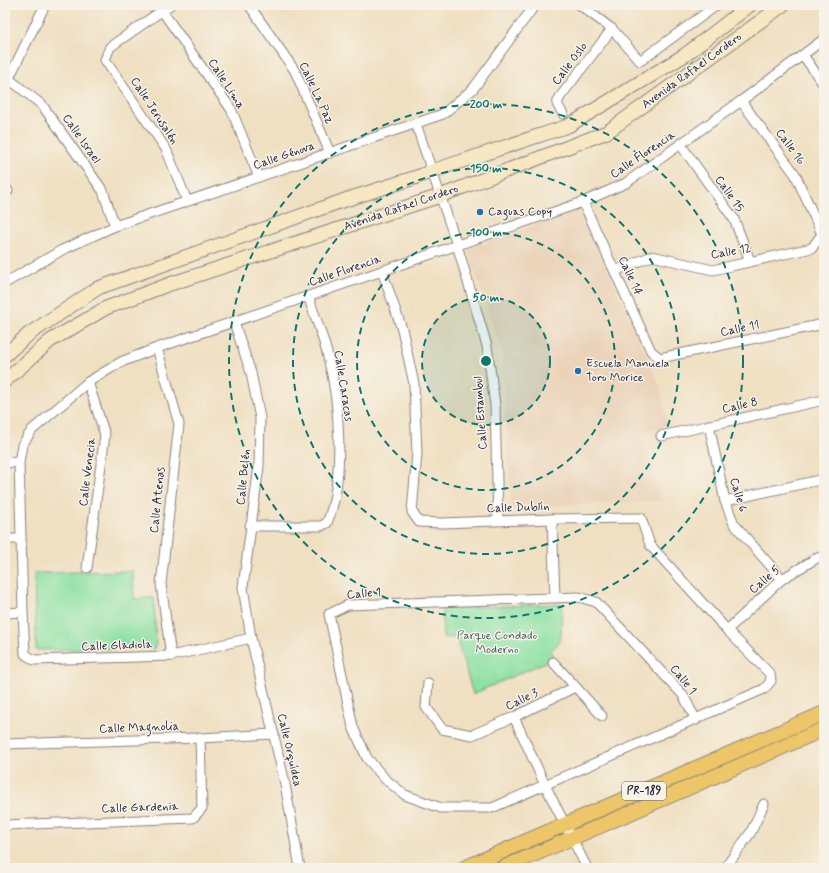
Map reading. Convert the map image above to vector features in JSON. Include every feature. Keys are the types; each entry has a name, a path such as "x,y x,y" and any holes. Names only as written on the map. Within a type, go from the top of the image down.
{"main road":[{"name":"Avenida Rafael Cordero","path":"5,355 29,334 98,288 342,201 417,178 432,171 568,126 685,55 750,5"},
{"name":"Avenida Rafael Cordero","path":"5,381 50,341 106,308 170,284 440,196 607,132 783,5"},
{"name":"PR-189","path":"464,868 824,713"},
{"name":"PR-189","path":"503,868 824,729"}],"street":[{"path":"7,82 45,5"},
{"path":"160,8 170,5"},
{"name":"Calle La Paz","path":"249,5 296,72 330,153"},
{"name":"Calle Génova","path":"5,283 62,250 114,226 259,178 443,114 473,89 535,5"},
{"path":"580,5 612,29 640,61 717,5"},
{"name":"Calle Jerusalén","path":"160,8 110,47 105,60 166,149 187,201"},
{"name":"Calle Lima","path":"160,8 231,110 259,178"},
{"name":"Calle Oslo","path":"563,114 556,104 560,97 612,29"},
{"name":"Calle Florencia","path":"23,612 18,462 22,445 32,430 88,382 121,362 158,348 583,202 626,183 741,101 824,39"},
{"path":"803,55 824,85"},
{"name":"Calle Israel","path":"7,82 42,105 103,191 114,226"},
{"name":"Calle 16","path":"741,101 795,174 822,234"},
{"name":"Calle Estambul","path":"416,124 457,245 487,346 494,405 498,520"},
{"name":"Calle 15","path":"680,144 734,219 750,261"},
{"name":"Calle 14","path":"583,202 651,351 660,358"},
{"name":"Calle 12","path":"615,271 652,256 713,270 812,248 822,234"},
{"name":"Calle Dublín","path":"382,270 402,329 414,384 417,453 412,512 419,522 442,523 498,520 642,518 650,545 727,630 770,674 771,681 764,689 753,694"},
{"name":"Calle Caracas","path":"250,526 321,526 327,523 332,511 338,462 338,411 328,357 308,296"},
{"name":"Calle Belén","path":"234,322 251,372 260,418 259,466 243,587 251,638"},
{"name":"Calle 11","path":"660,358 824,324"},
{"name":"Calle Atenas","path":"158,348 179,424 161,584 171,656"},
{"name":"Calle Venecia","path":"87,568 105,435 88,382"},
{"name":"Calle 8","path":"661,436 824,400"},
{"name":"Calle 6","path":"709,425 726,501 734,524 782,579"},
{"path":"5,463 18,462"},
{"path":"726,501 824,479"},
{"path":"552,519 555,597"},
{"path":"5,539 21,539"},
{"name":"Calle 5","path":"727,630 782,579 817,558 824,557"},
{"name":"Calle 1","path":"696,720 683,695 596,602 579,597 348,605 328,614 353,726 367,758 385,779 405,795 441,808 492,808 696,720 753,694"},
{"path":"5,613 23,612"},
{"name":"Calle Gladiola","path":"23,612 25,654 34,660 171,656 251,638"},
{"name":"Calle Orquídea","path":"251,638 284,779 300,868"},
{"path":"553,662 602,716"},
{"name":"Calle 3","path":"428,683 426,707 442,729 472,735 514,717 575,687"},
{"path":"514,717 544,785 587,868"},
{"name":"Calle Magnolia","path":"5,744 200,738 274,734"},
{"name":"Calle Gardenia","path":"5,825 193,818 202,808 200,738"},
{"path":"725,868 751,832 764,804"}],"shaded area":[{"name":"Escuela Manuela Toro Morice","path":"581,209 661,389 668,426 642,432 661,501 511,508 502,352 467,249"}],"green space":[{"path":"133,571 134,599 154,598 156,648 36,650 34,573"},
{"name":"Parque Condado Moderno","path":"562,604 561,634 558,644 550,651 553,655 545,662 473,694 456,637 443,638 442,608"}],"place":[{"name":"Caguas Copy","path":"480,212"},
{"name":"Escuela Manuela Toro Morice","path":"578,371"}]}
